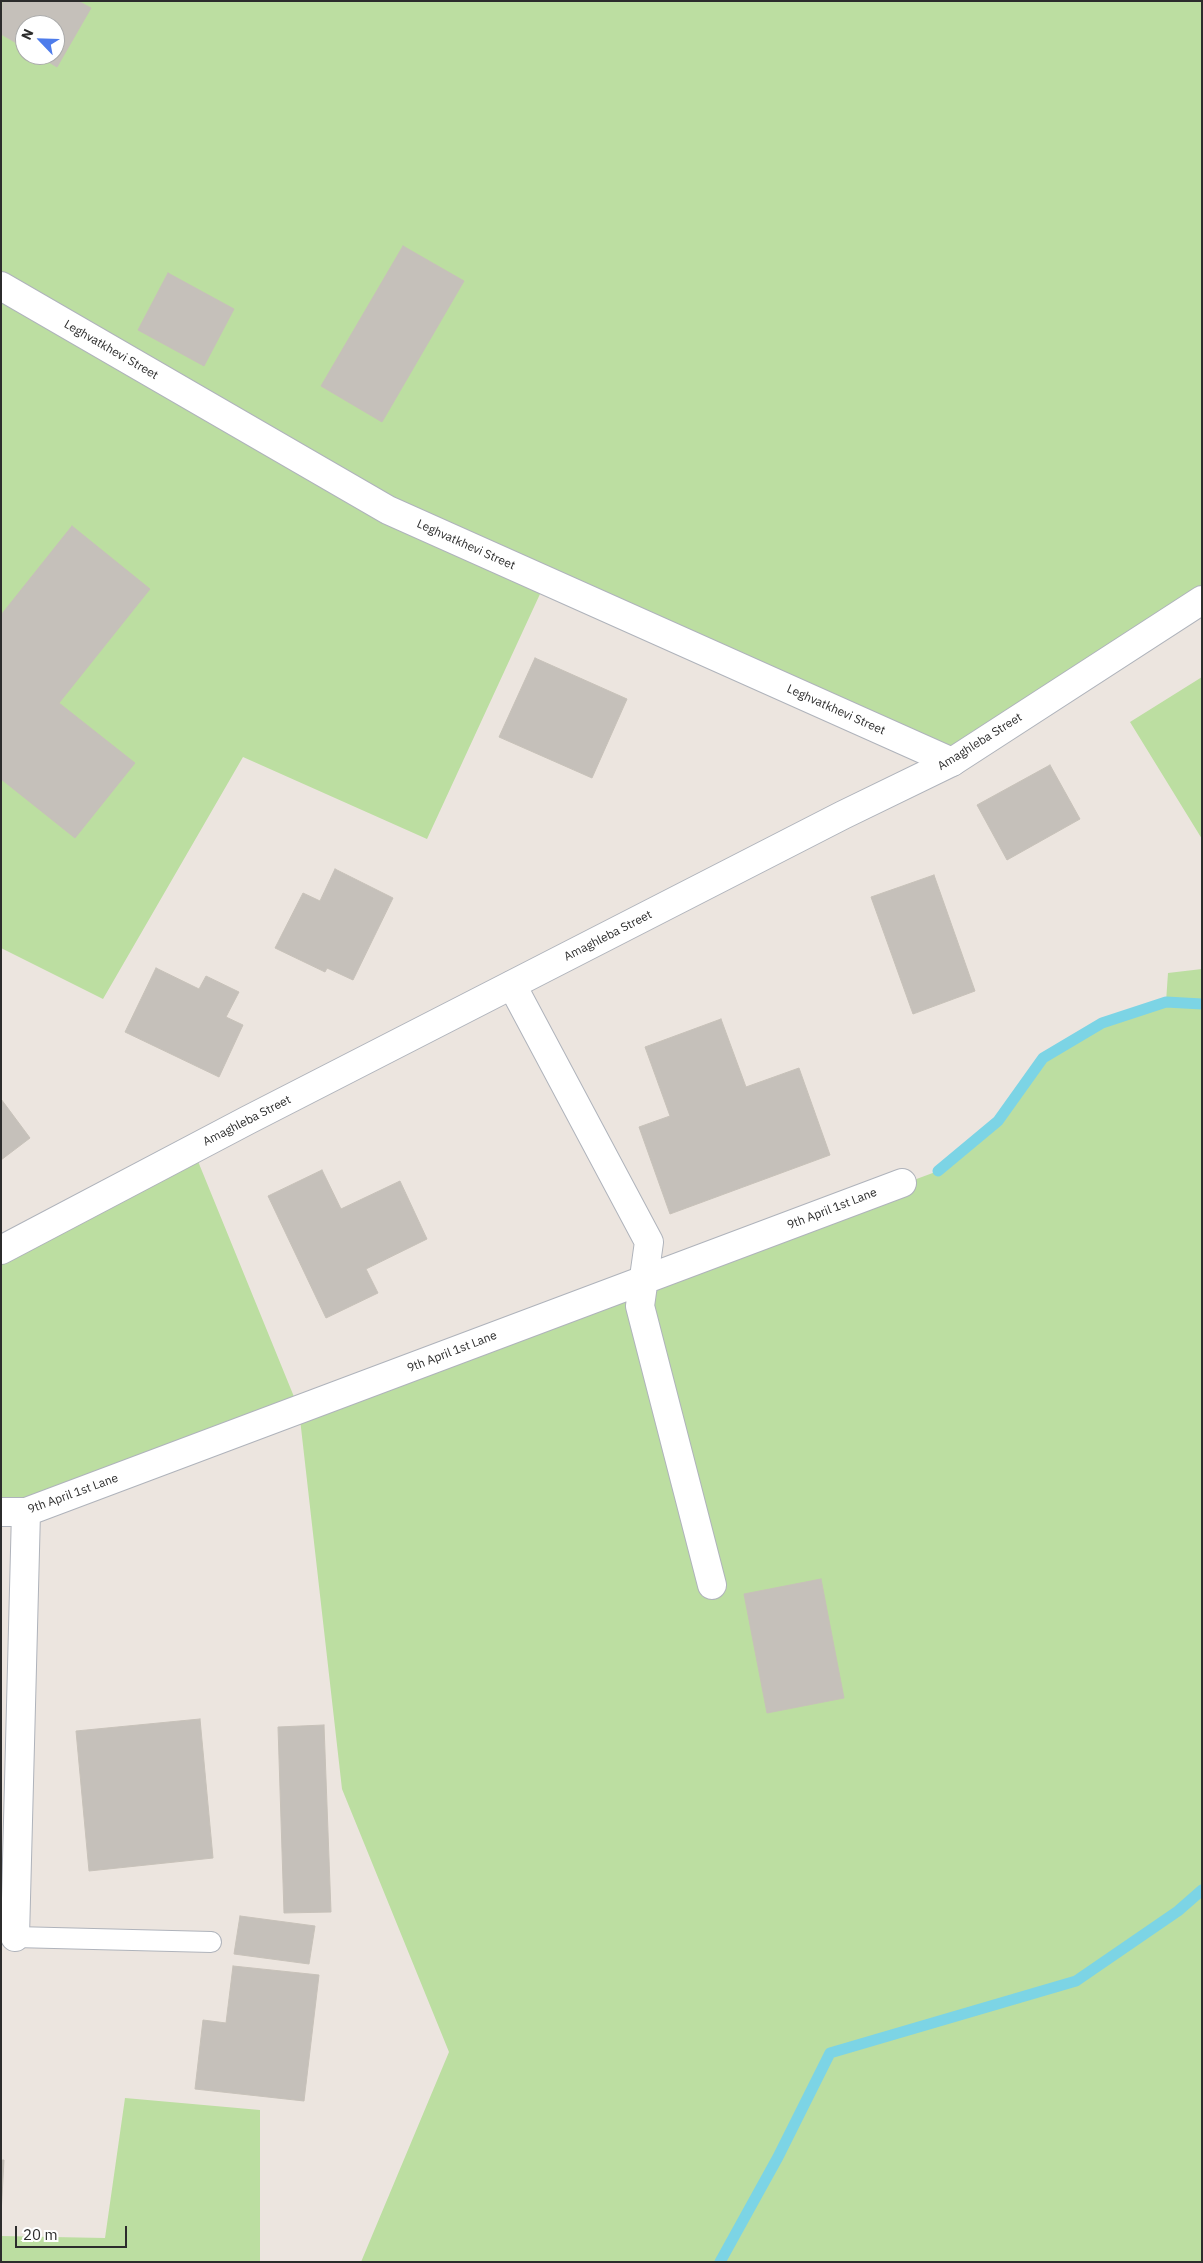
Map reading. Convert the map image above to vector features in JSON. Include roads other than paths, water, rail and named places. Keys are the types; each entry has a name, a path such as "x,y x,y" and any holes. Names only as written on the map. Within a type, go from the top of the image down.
{"street":[{"name":"Leghvatkhevi Street","path":"1,286 388,510 952,762"},
{"name":"Amaghleba Street","path":"1,1250 843,815 952,762 1202,600"},
{"path":"512,985 649,1242 640,1306 712,1585"},
{"name":"9th April 1st Lane","path":"13,1512 902,1183"},
{"path":"13,1512 15,1937"}],"lane":[{"path":"15,1937 211,1942"}],"waterway":[{"path":"938,1171 998,1121 1043,1058 1102,1023 1166,1002 1202,1004"},
{"path":"720,2262 778,2157 830,2053 1076,1981 1178,1911 1202,1890"}]}
